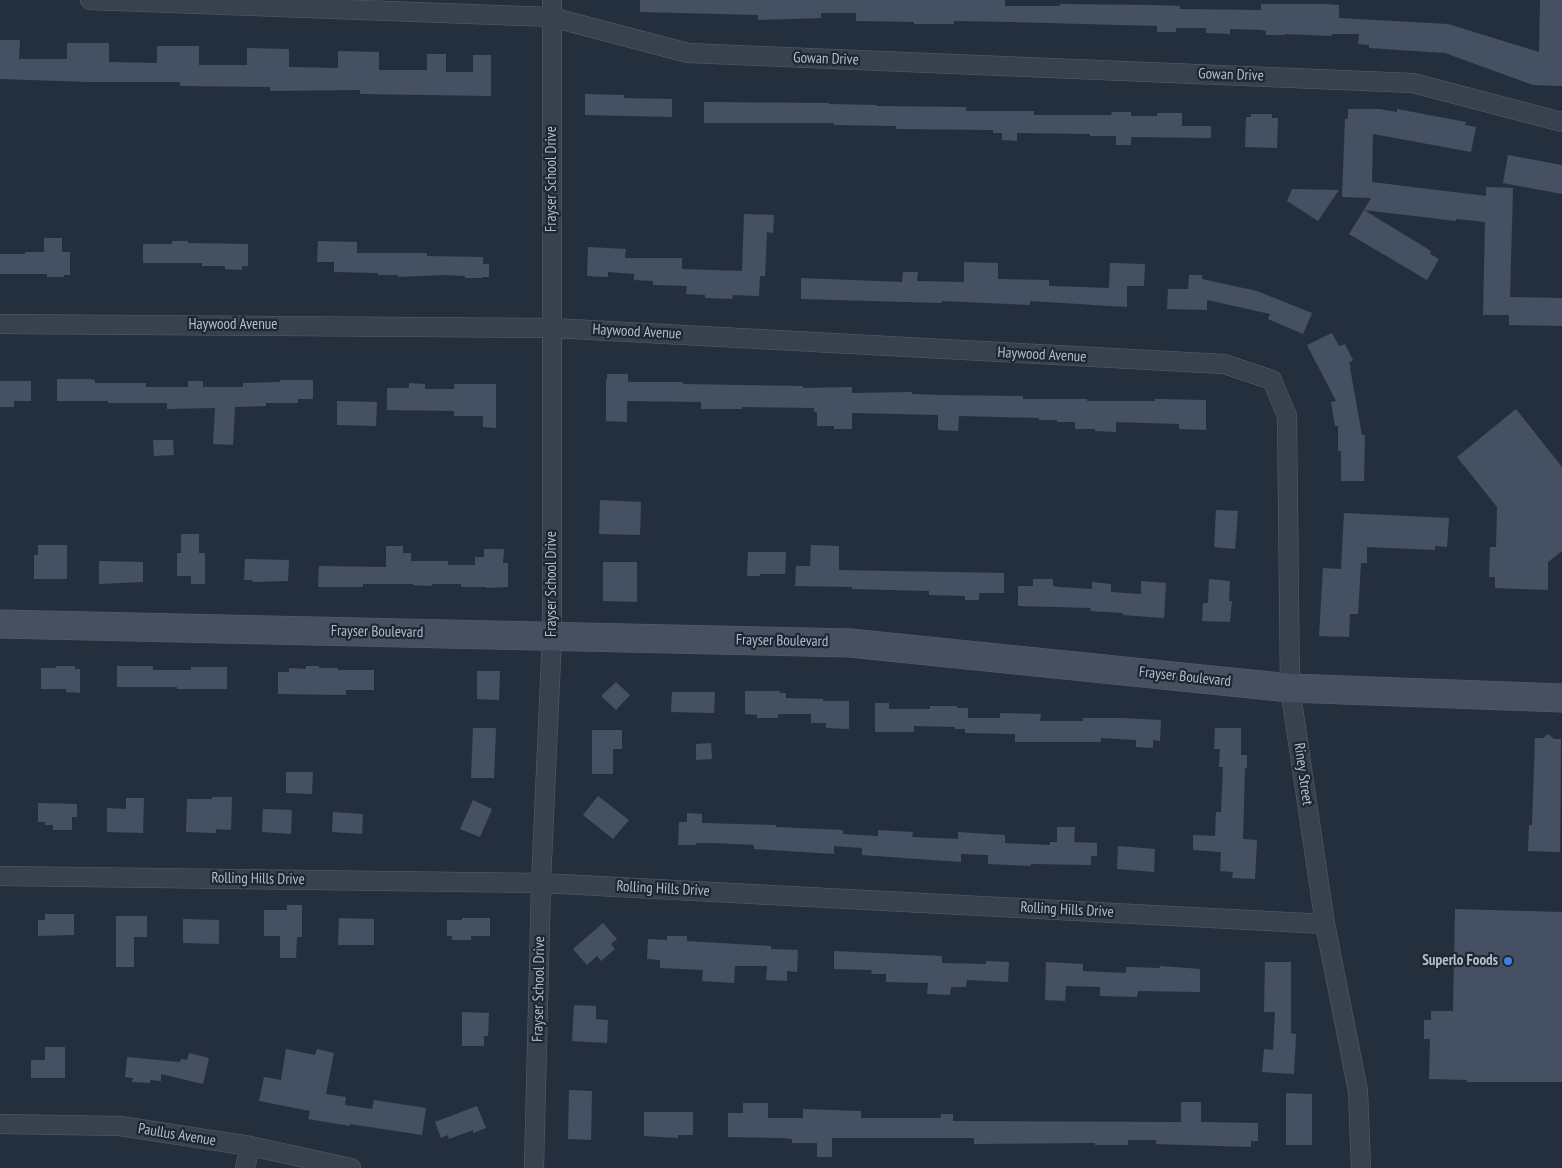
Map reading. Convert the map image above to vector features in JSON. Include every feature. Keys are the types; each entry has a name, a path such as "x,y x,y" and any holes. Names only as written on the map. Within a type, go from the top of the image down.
{"main road":[{"name":"Frayser Boulevard","path":"0,624 850,643 1290,688 1562,698"}],"street":[{"name":"Gowan Drive","path":"90,0 551,8 688,53 1413,83 1562,122"},
{"name":"Frayser School Drive","path":"534,1168 541,882 552,636 551,8"},
{"name":"Haywood Avenue","path":"0,324 552,328 1224,364 1272,380"},
{"name":"Riney Street","path":"1272,380 1287,416 1290,688 1325,924 1358,1092 1361,1168"},
{"name":"Rolling Hills Drive","path":"0,876 541,882 1325,924"},
{"name":"Paullus Avenue","path":"0,1124 120,1126 250,1146 351,1168"},
{"path":"245,1168 250,1146"}],"building":[{"path":"640,0 1005,0 1005,6 1060,6 1060,4 1151,5 1180,6 1180,9 1261,10 1261,4 1326,4 1339,5 1339,18 1448,24 1539,52 1540,0 1562,0 1562,86 1533,85 1445,53 1369,48 1369,45 1358,44 1359,34 1332,34 1332,36 1266,35 1266,31 1261,30 1230,29 1230,34 1206,33 1206,28 1176,28 1176,32 1157,32 1157,26 1010,22 954,21 954,24 914,24 914,22 856,21 856,13 821,13 821,18 758,20 758,15 640,12"},
{"path":"0,40 20,40 19,59 67,59 67,43 109,43 109,62 157,63 157,46 199,46 199,65 247,65 247,48 289,49 289,67 338,68 338,51 379,52 379,70 427,70 427,54 446,54 446,72 473,72 473,55 491,55 491,96 360,94 360,90 270,91 270,87 180,86 180,82 89,82 0,79"},
{"path":"585,94 624,95 624,98 672,99 672,117 585,115"},
{"path":"704,102 966,107 966,111 1034,111 1034,115 1111,115 1112,112 1131,112 1131,116 1157,116 1157,113 1182,113 1182,126 1211,126 1211,138 1131,137 1131,145 1116,145 1116,136 1090,136 1090,134 1017,133 1017,141 1002,140 1002,133 993,133 993,130 896,129 896,126 834,125 834,123 704,123"},
{"path":"1348,109 1380,109 1397,112 1397,109 1466,122 1465,125 1476,127 1471,152 1373,134 1372,182 1486,196 1486,187 1513,188 1510,297 1562,298 1562,326 1509,325 1509,315 1483,315 1485,222 1456,219 1456,221 1364,210 1371,198 1342,197 1345,119 1348,119"},
{"path":"1251,114 1272,114 1272,118 1278,118 1277,148 1245,147 1246,117 1251,117"},
{"path":"1508,155 1562,165 1562,194 1503,183"},
{"path":"1292,189 1339,190 1318,221 1287,201"},
{"path":"1364,210 1431,251 1430,254 1439,259 1427,280 1349,234"},
{"path":"744,214 774,215 773,233 767,232 765,276 760,276 759,296 733,295 732,299 705,298 705,295 686,294 687,286 653,285 653,281 634,280 634,274 608,272 608,277 587,276 588,247 626,249 625,258 682,258 682,269 742,271"},
{"path":"44,238 62,238 62,252 70,252 70,275 47,277 47,274 0,274 0,254 44,252"},
{"path":"172,241 248,244 248,266 242,266 242,270 225,269 225,266 202,266 202,263 143,263 143,244 172,244"},
{"path":"318,241 357,242 357,253 427,253 427,256 483,257 483,264 489,264 489,277 465,278 465,276 444,275 398,277 398,275 378,275 378,273 334,272 334,262 317,262"},
{"path":"964,262 998,263 998,279 1049,280 1049,286 1109,288 1110,263 1145,264 1144,286 1127,286 1127,307 1030,301 1030,305 942,301 942,303 801,299 801,278 902,282 903,272 918,272 917,281 964,282"},
{"path":"1189,275 1202,275 1202,279 1257,291 1312,313 1303,334 1268,319 1270,314 1207,300 1207,310 1167,309 1168,289 1188,289"},
{"path":"1332,333 1339,346 1345,344 1353,360 1349,363 1362,435 1365,435 1364,481 1341,481 1341,451 1338,451 1338,426 1335,426 1331,402 1336,401 1307,345"},
{"path":"607,374 628,374 628,382 803,386 803,388 852,387 852,393 912,392 912,394 1023,396 1023,399 1087,399 1087,401 1206,400 1206,430 1179,429 1179,424 1116,422 1116,432 1095,431 1095,429 1075,429 1075,422 1039,420 1039,418 959,416 958,431 938,430 938,415 852,413 852,429 834,429 834,426 817,426 817,412 814,412 814,408 742,407 742,409 701,409 701,402 627,401 627,422 606,421"},
{"path":"57,379 90,379 95,380 95,383 146,383 146,387 188,387 188,381 203,381 203,387 243,387 243,383 313,380 313,399 298,399 298,403 266,403 266,406 235,407 233,445 213,444 215,408 167,409 167,403 57,401"},
{"path":"0,381 31,381 31,401 14,401 14,407 0,407"},
{"path":"409,383 425,384 425,389 454,389 454,384 496,384 496,428 483,427 483,416 454,416 454,411 387,410 387,388 409,388"},
{"path":"337,401 377,402 376,426 337,425"},
{"path":"1516,409 1562,467 1562,551 1548,562 1548,590 1495,588 1495,577 1489,577 1490,547 1496,547 1497,507 1457,457"},
{"path":"153,440 173,440 174,455 154,456"},
{"path":"600,500 641,502 640,535 599,534"},
{"path":"1216,510 1238,511 1235,549 1214,547"},
{"path":"1344,513 1449,518 1447,547 1435,546 1435,550 1367,547 1367,563 1361,563 1358,614 1350,614 1349,637 1319,636 1323,568 1341,569"},
{"path":"181,534 199,534 199,553 205,553 205,584 191,584 191,576 177,576 177,553 181,553"},
{"path":"38,545 67,545 67,579 34,579 34,555 38,555"},
{"path":"811,545 839,546 839,570 1004,573 1004,593 979,593 979,600 965,600 965,596 929,595 929,591 795,586 796,566 810,566"},
{"path":"386,546 403,546 403,553 411,553 411,561 448,561 448,565 475,565 475,557 484,557 484,549 504,549 503,563 508,563 508,587 461,587 461,584 432,584 432,586 363,584 363,587 318,587 319,566 386,567"},
{"path":"748,552 786,552 785,574 747,576"},
{"path":"245,559 289,560 288,581 252,582 253,580 244,580"},
{"path":"99,561 143,562 143,582 99,584"},
{"path":"603,562 637,562 637,602 603,601"},
{"path":"1033,579 1053,579 1053,586 1059,587 1092,589 1092,582 1111,584 1111,592 1141,594 1141,581 1166,583 1164,618 1090,611 1091,608 1018,606 1018,586 1033,586"},
{"path":"1209,579 1230,581 1229,601 1232,601 1230,622 1202,621 1203,603 1208,603"},
{"path":"56,666 75,666 75,669 80,669 80,693 66,692 66,689 41,689 41,668 56,668"},
{"path":"117,666 153,666 153,670 191,670 191,667 227,667 227,689 117,687"},
{"path":"306,666 338,668 338,670 374,670 374,690 346,690 346,695 278,694 278,672 289,672 289,668 306,669"},
{"path":"477,671 500,671 499,700 477,699"},
{"path":"616,682 630,695 616,710 601,696"},
{"path":"745,691 780,691 779,693 786,693 786,698 849,701 849,729 826,728 826,723 811,723 811,714 778,714 778,718 757,718 757,715 745,714"},
{"path":"672,692 715,692 714,713 671,712"},
{"path":"875,703 889,703 889,709 930,709 930,706 957,706 957,708 968,708 968,718 1000,718 1000,713 1041,714 1040,721 1083,721 1083,718 1161,720 1160,741 1153,740 1153,748 1136,747 1136,740 1101,738 1101,742 1015,742 1015,734 965,733 965,729 955,729 955,727 914,726 914,732 875,732"},
{"path":"473,728 496,728 494,778 471,778"},
{"path":"1215,728 1241,728 1241,755 1247,755 1243,839 1257,840 1255,879 1232,878 1233,872 1220,871 1221,852 1193,850 1193,835 1215,836 1216,812 1221,812 1223,767 1219,767 1220,749 1214,749"},
{"path":"592,730 622,730 622,749 613,749 613,774 592,774"},
{"path":"1548,734 1554,739 1561,739 1560,852 1528,851 1529,825 1532,825 1535,738 1543,738"},
{"path":"711,743 712,759 696,760 696,744"},
{"path":"286,772 313,772 312,794 286,793"},
{"path":"598,796 629,820 613,839 583,815"},
{"path":"212,797 232,797 231,830 216,829 216,833 186,832 187,799 212,799"},
{"path":"126,798 144,798 143,833 107,832 107,808 126,809"},
{"path":"473,800 492,809 480,837 460,829"},
{"path":"38,803 77,804 77,817 72,817 72,830 53,830 53,825 45,825 45,822 38,822"},
{"path":"263,809 292,810 291,834 262,832"},
{"path":"333,812 363,814 362,834 332,832"},
{"path":"687,813 702,814 702,823 776,825 776,827 843,830 843,834 878,836 878,830 913,832 912,837 958,839 958,832 1005,835 1005,843 1050,845 1050,842 1057,842 1057,827 1075,827 1074,842 1097,843 1097,856 1091,856 1091,865 1031,864 1031,866 988,864 988,855 961,854 961,862 862,855 862,848 834,846 834,854 754,849 754,845 696,843 696,845 678,845 679,822 687,822"},
{"path":"1118,846 1155,849 1154,872 1117,869"},
{"path":"287,905 302,905 302,937 297,937 296,958 280,958 280,936 264,936 264,910 287,910"},
{"name":"Superlo Foods","path":"1455,909 1562,912 1562,1082 1467,1082 1467,1080 1429,1079 1430,1039 1424,1039 1424,1020 1431,1020 1431,1011 1453,1011"},
{"path":"45,914 74,914 74,935 38,936 38,920 45,920"},
{"path":"116,916 147,916 147,937 134,937 134,967 116,967"},
{"path":"339,918 374,919 374,945 338,945"},
{"path":"462,918 490,918 490,936 471,936 471,940 452,940 452,936 447,936 447,920 462,920"},
{"path":"183,919 219,920 219,944 183,943"},
{"path":"603,923 617,939 611,944 615,949 601,961 597,956 587,965 573,949"},
{"path":"667,936 687,936 687,941 771,946 771,949 798,950 797,972 787,971 787,981 766,980 767,966 735,966 734,983 702,981 703,970 660,968 660,960 647,959 648,939 667,940"},
{"path":"834,951 942,956 942,963 986,964 986,961 1009,962 1008,982 967,980 966,987 951,987 950,995 927,994 928,983 886,982 886,974 871,974 872,970 834,969"},
{"path":"1046,962 1083,964 1083,971 1126,973 1126,967 1160,968 1160,966 1200,969 1200,992 1138,991 1137,997 1100,996 1100,987 1066,986 1065,1001 1045,1000"},
{"path":"1265,962 1291,962 1291,1033 1296,1034 1294,1074 1262,1072 1264,1049 1273,1050 1275,1012 1264,1012"},
{"path":"574,1005 596,1006 596,1019 608,1020 607,1043 572,1041"},
{"path":"462,1012 489,1013 488,1036 484,1036 484,1046 462,1046"},
{"path":"45,1047 65,1047 65,1078 31,1078 31,1060 45,1060"},
{"path":"286,1049 315,1055 317,1049 334,1053 326,1094 346,1097 345,1105 372,1109 374,1100 426,1108 422,1135 308,1119 310,1111 259,1101 264,1077 281,1080"},
{"path":"189,1053 209,1058 203,1084 161,1074 161,1081 150,1080 150,1083 132,1082 133,1078 125,1077 127,1057 180,1062 181,1059 187,1060"},
{"path":"569,1090 592,1091 591,1140 568,1139"},
{"path":"1286,1093 1312,1094 1312,1145 1286,1145"},
{"path":"1181,1102 1201,1102 1201,1122 1258,1123 1258,1141 1251,1141 1251,1147 1156,1144 1156,1140 1128,1140 1128,1145 1095,1145 1095,1143 974,1144 974,1138 832,1138 832,1157 817,1157 817,1143 792,1143 792,1139 782,1138 728,1137 728,1113 743,1113 743,1103 768,1103 768,1118 803,1118 803,1109 861,1111 861,1118 941,1118 941,1114 953,1114 953,1121 1181,1122"},
{"path":"477,1106 486,1128 473,1133 473,1130 449,1139 448,1135 441,1138 435,1122"},
{"path":"644,1112 693,1112 693,1135 678,1135 678,1138 644,1136"}],"place":[{"name":"Superlo Foods","path":"1508,961"}]}
